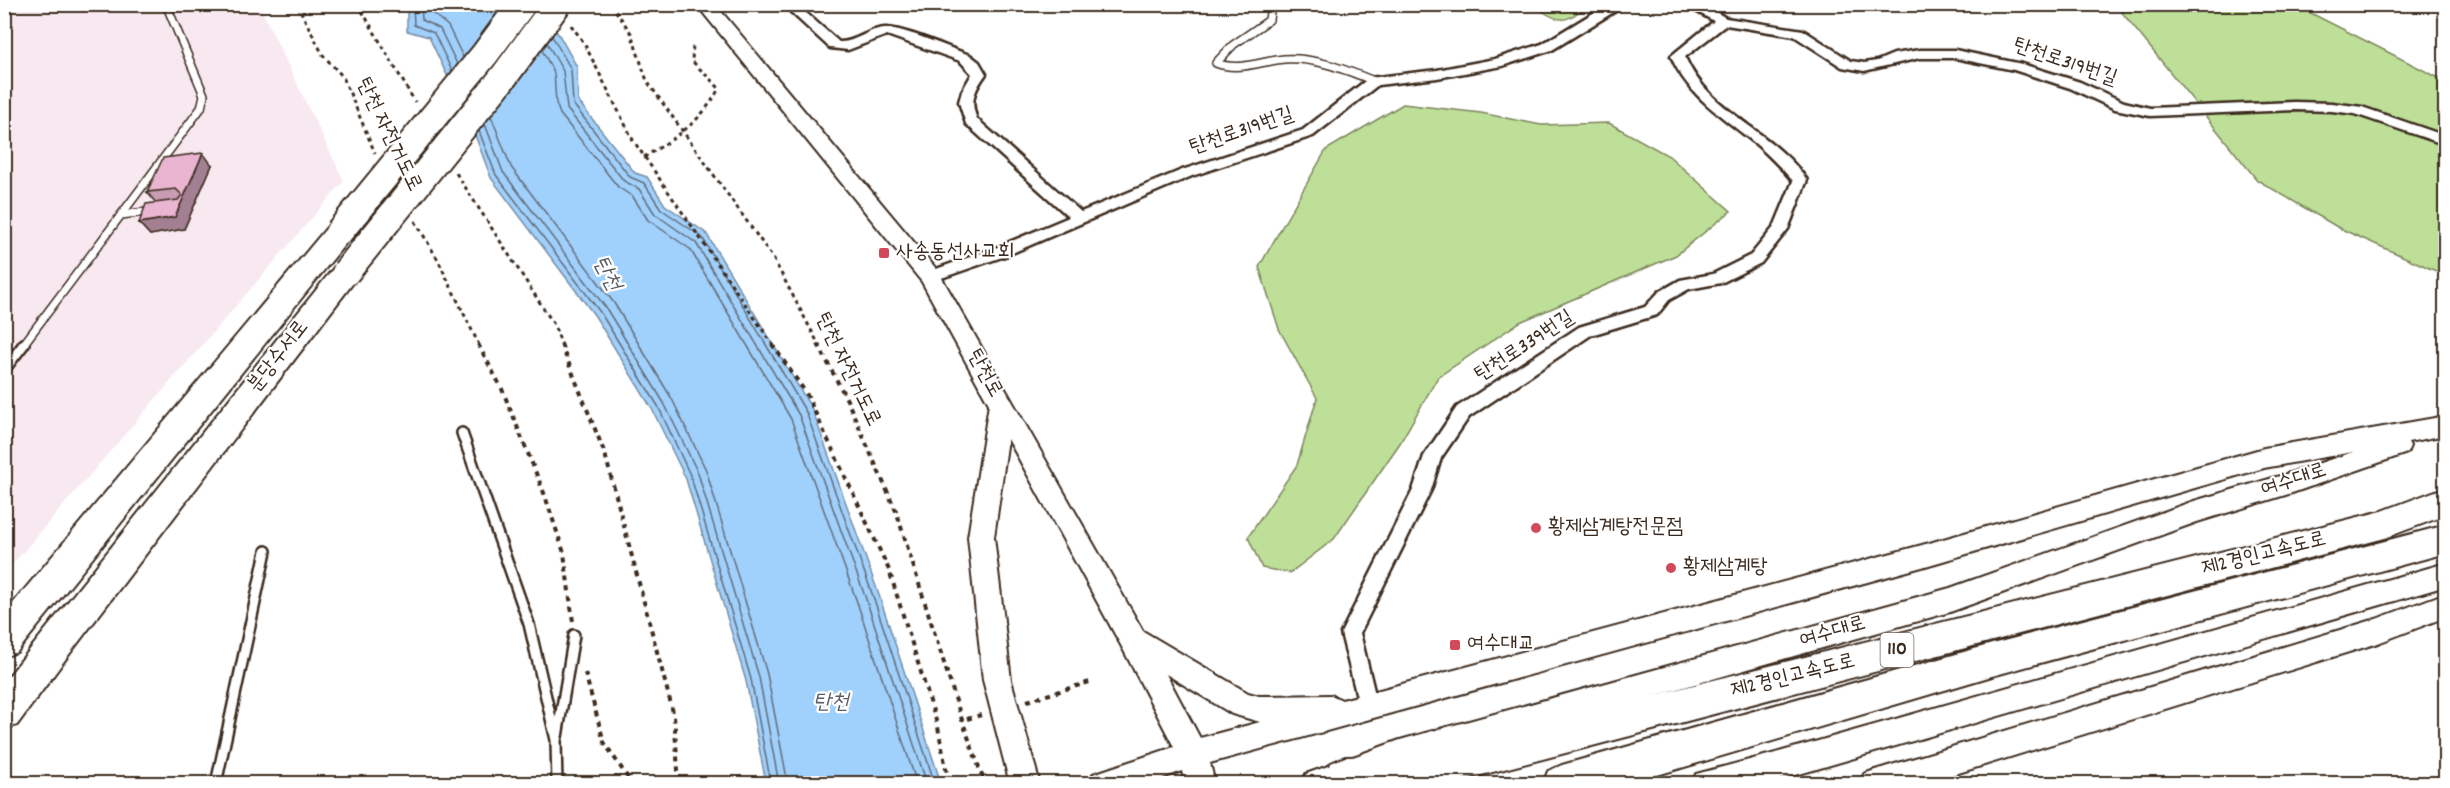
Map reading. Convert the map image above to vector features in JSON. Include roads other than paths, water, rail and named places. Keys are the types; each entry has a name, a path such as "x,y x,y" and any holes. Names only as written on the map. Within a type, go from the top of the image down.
{"highway":[{"name":"분당수서로","path":"4,641 477,64 522,4"},
{"name":"분당수서로","path":"4,714 48,653 346,272 505,75 564,14"},
{"name":"제2경인고속도로","path":"1331,780 1413,774 2385,524 2445,501"},
{"name":"제2경인고속도로","path":"1562,783 1992,660 2445,539"}],"main road":[{"name":"탄천로","path":"717,9 930,278 1133,640 1192,754 1200,783"},
{"path":"1000,403 981,537 997,680 1025,783"},
{"path":"1104,783 1192,754 1922,556 2264,458 2445,427"},
{"name":"여수대로","path":"1331,780 1400,754 1950,600 2194,512 2292,483 2445,427"},
{"path":"1707,783 1772,768 2445,574"},
{"path":"1875,783 2378,631 2445,605"},
{"path":"1133,640 1242,705 1259,709 1368,707"}],"street":[{"path":"788,4 835,45 842,48 875,31 888,31 965,58 974,65 979,74 965,98 964,106 971,121 1079,218"},
{"path":"1374,81 1437,74 1497,63 1547,47 1613,7 1626,4"},
{"name":"탄천로319번길","path":"1681,4 1695,6 1723,21 1798,33 1847,64 1864,67 1880,65 1903,57 1955,54 2017,67 2075,85 2120,106 2150,112 2294,105 2332,107 2357,110 2445,141"},
{"path":"1718,4 1716,7 1723,21"},
{"name":"탄천로339번길","path":"1368,707 1350,633 1422,490 1433,456 1463,412 1585,331 1651,311 1664,296 1684,284 1716,279 1756,259 1781,229 1800,180 1777,155 1705,96 1681,67 1678,56 1723,21"},
{"name":"탄천로319번길","path":"930,278 1000,252 1187,173 1308,133 1374,81"}],"lane":[{"path":"4,370 201,108 204,95 166,4"},
{"path":"1270,12 1269,20 1239,40 1216,63 1223,67 1238,67 1287,59 1350,71 1374,81"},
{"path":"121,215 165,210"},
{"path":"462,433 529,624 556,740"},
{"path":"216,783 266,551"},
{"path":"557,783 556,740 574,635"}],"water":[{"name":"탄천","path":"407,5 536,5 559,35 577,67 578,101 635,173 647,177 665,205 706,233 812,409 879,595 941,783 766,783 746,681 686,479 652,409 595,316 491,178 475,135 429,37 407,31"}],"place":[{"name":"사송동선사교회","path":"884,253"},
{"name":"황제삼계탕전문점","path":"1536,528"},
{"name":"황제삼계탕","path":"1671,568"},
{"name":"여수대교","path":"1455,645"}]}
